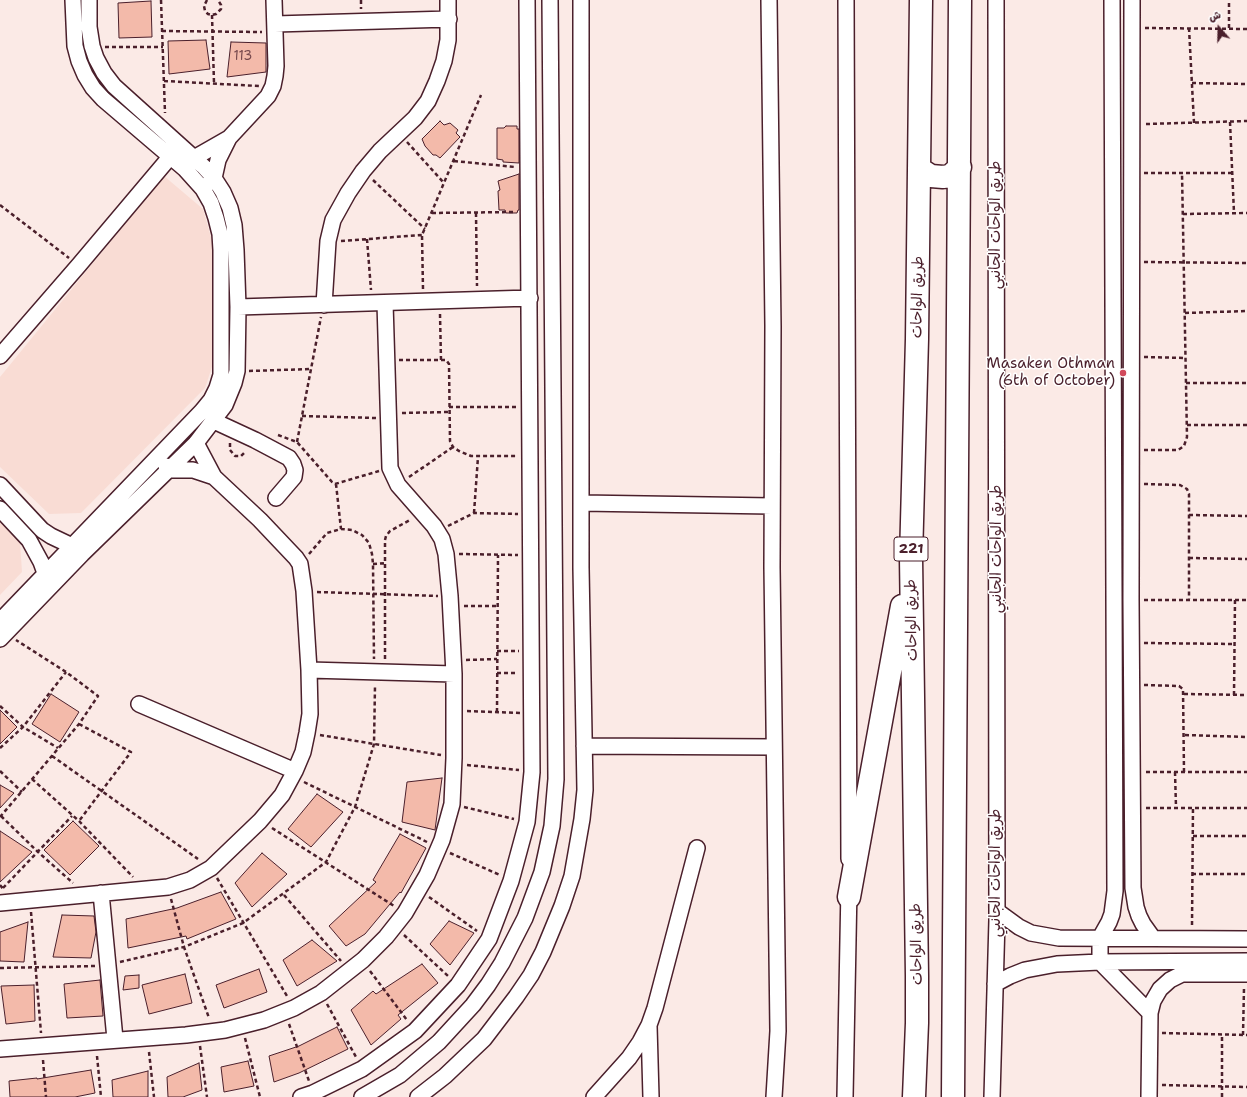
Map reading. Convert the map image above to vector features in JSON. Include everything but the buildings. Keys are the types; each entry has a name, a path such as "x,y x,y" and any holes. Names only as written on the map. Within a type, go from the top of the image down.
{"highway":[{"name":"طريق الواحات","path":"914,1097 917,976 911,558 917,339 921,0"},
{"path":"954,1097 960,0"},
{"path":"920,169 931,176 943,177 950,176 960,167"},
{"path":"849,897 911,558"}],"street":[{"path":"73,0 75,46 79,61 93,88 103,99 170,157 204,167 214,178 223,192 230,208 234,225 238,307 237,371 230,394 214,421 196,443 170,470 77,550"},
{"path":"2,624 77,550 211,400 221,375 220,234 212,208 190,163 165,132 114,86 104,73 96,58 92,46 89,27 89,0"},
{"path":"203,189 214,178 218,160 230,138 268,96 273,86 276,76 274,0"},
{"path":"324,304 328,242 333,220 348,192 363,171 380,151 415,118 428,100 437,81 446,54 449,19 448,0"},
{"path":"307,1095 362,1069 415,1031 458,985 489,939 511,880 527,822 532,772 532,672 530,298 527,168 526,0"},
{"path":"362,1097 400,1075 420,1059 443,1038 473,1005 488,985 505,958 526,918 535,895 548,849 555,802 556,755 550,0"},
{"path":"418,1097 445,1076 484,1039 516,997 543,952 562,906 572,876 578,847 585,790 581,503 581,0"},
{"path":"769,0 773,326 772,567 778,1031 774,1097"},
{"path":"845,1097 849,897 846,0"},
{"name":"طريق الواحات الجانبي","path":"992,1097 997,911 996,0"},
{"path":"1112,0 1115,891 1112,914 1100,938 1100,962 1150,1013"},
{"path":"1132,0 1131,638 1134,898 1143,924 1153,938"},
{"path":"275,28 449,19"},
{"path":"190,163 230,138"},
{"path":"0,356 79,266 170,157"},
{"path":"238,307 530,298"},
{"path":"0,1049 214,1032 264,1020 289,1010 320,993 363,960 386,937 405,912 427,875 439,848 452,804 454,760 454,667 451,601 446,554 442,539 423,512 398,485 390,468 386,361 379,303"},
{"path":"214,421 284,454 289,458 295,470 294,477 276,498"},
{"path":"0,903 168,887 190,880 210,868 260,821 282,795 303,752 308,733 310,714 304,592 300,564 260,520 214,477 196,443"},
{"path":"158,458 170,470 193,470 214,477"},
{"path":"0,485 42,530 77,550"},
{"path":"581,503 772,506"},
{"path":"0,509 30,540 49,579"},
{"path":"531,561 554,568"},
{"path":"1114,633 1131,638"},
{"path":"309,670 380,672 454,667"},
{"path":"139,704 293,773"},
{"path":"584,746 774,747"},
{"path":"594,1097 629,1058 649,1025 655,1008 696,848"},
{"path":"94,894 108,965 116,1039"},
{"path":"997,911 1019,927 1032,933 1059,938 1247,939"},
{"path":"1057,964 1059,938"},
{"path":"995,984 1025,970 1057,964 1100,962 1246,970"},
{"path":"1149,1091 1150,1013 1153,1001 1160,989 1170,980 1182,974 1246,970"},
{"path":"649,1025 651,1097"}],"path":[{"path":"162,0 165,132"},
{"path":"207,0 204,6 205,11 212,15 219,12 221,9 221,5 218,0"},
{"path":"1229,0 1229,28"},
{"path":"212,15 214,83"},
{"path":"162,31 213,31 275,28"},
{"path":"1132,28 1247,29"},
{"path":"1189,28 1194,123"},
{"path":"92,46 163,47"},
{"path":"164,80 273,86"},
{"path":"1192,83 1247,84"},
{"path":"423,301 422,235 481,95"},
{"path":"1132,125 1247,121"},
{"path":"1230,122 1234,214"},
{"path":"400,133 444,183"},
{"path":"454,160 527,168"},
{"path":"363,171 425,229"},
{"path":"1132,172 1232,172"},
{"path":"1131,450 1178,450 1186,442 1187,425 1182,173"},
{"path":"0,205 79,266"},
{"path":"476,212 478,299"},
{"path":"432,213 528,212"},
{"path":"1183,214 1247,213"},
{"path":"328,242 422,235"},
{"path":"367,239 379,303"},
{"path":"1131,262 1247,263"},
{"path":"440,300 441,360"},
{"path":"298,442 324,304"},
{"path":"1185,313 1247,311"},
{"path":"1131,357 1186,358"},
{"path":"386,361 446,360 449,364 450,441 454,447 465,454 478,457 530,455"},
{"path":"237,371 311,369"},
{"path":"1186,383 1247,383"},
{"path":"449,407 530,408"},
{"path":"302,416 388,415 449,412"},
{"path":"1187,425 1247,425"},
{"path":"276,434 298,442 329,480 336,484 390,468"},
{"path":"398,485 454,447"},
{"path":"474,513 478,457"},
{"path":"336,484 341,529"},
{"path":"1131,484 1180,485 1187,489 1189,494 1189,599"},
{"path":"0,968 108,965 184,947 243,923 284,895 326,862 355,807 374,744 386,594 386,536 390,531 423,512"},
{"path":"437,531 474,513 530,515"},
{"path":"1189,515 1247,516"},
{"path":"300,564 327,533 341,529 352,530 362,535 369,543 373,564 373,594 380,672"},
{"path":"446,554 498,555 531,561"},
{"path":"497,712 498,555"},
{"path":"1189,558 1247,559"},
{"path":"373,564 386,563"},
{"path":"304,592 386,594 498,606"},
{"path":"1131,600 1247,600"},
{"path":"1234,695 1235,600"},
{"path":"2,624 98,696 79,724 0,817 38,852 94,894"},
{"path":"1131,638 1235,644"},
{"path":"497,651 531,651"},
{"path":"454,667 497,659"},
{"path":"0,748 22,727 66,672"},
{"path":"497,673 532,672"},
{"path":"1132,685 1179,686 1183,689 1185,735 1184,772"},
{"path":"1184,694 1247,695"},
{"path":"0,706 22,727 58,748"},
{"path":"454,711 532,714"},
{"path":"79,724 131,752 79,821"},
{"path":"308,733 454,760 532,772"},
{"path":"1185,735 1247,737"},
{"path":"52,756 210,868 243,923 289,1010 307,1095"},
{"path":"0,771 22,792"},
{"path":"1132,772 1247,772"},
{"path":"1175,772 1176,807"},
{"path":"293,773 355,807 439,848 511,880"},
{"path":"32,779 79,821 144,889"},
{"path":"452,804 527,822"},
{"path":"1192,939 1193,807"},
{"path":"1132,808 1247,808"},
{"path":"3,889 72,816"},
{"path":"260,821 405,912"},
{"path":"1193,836 1247,836"},
{"path":"1192,874 1247,874"},
{"path":"168,887 184,947 214,1032"},
{"path":"419,890 489,939"},
{"path":"284,895 350,971"},
{"path":"30,901 46,1097"},
{"path":"394,926 458,985"},
{"path":"363,960 415,1031"},
{"path":"1243,1035 1246,970"},
{"path":"320,993 362,1069"},
{"path":"242,1026 260,1097"},
{"path":"1150,1033 1247,1035"},
{"path":"198,1034 208,1097"},
{"path":"1222,1035 1222,1097"},
{"path":"147,1037 154,1097"},
{"path":"96,1041 101,1097"},
{"path":"1149,1091 1222,1086 1247,1087"}],"shaded area":[{"path":"164,176 203,209 212,241 212,367 205,388 81,513 49,514 0,467 0,377"},
{"path":"0,521 20,542 22,572 0,595"}],"place":[{"name":"Masaken Othman (6th of October)","path":"1123,373"}]}
